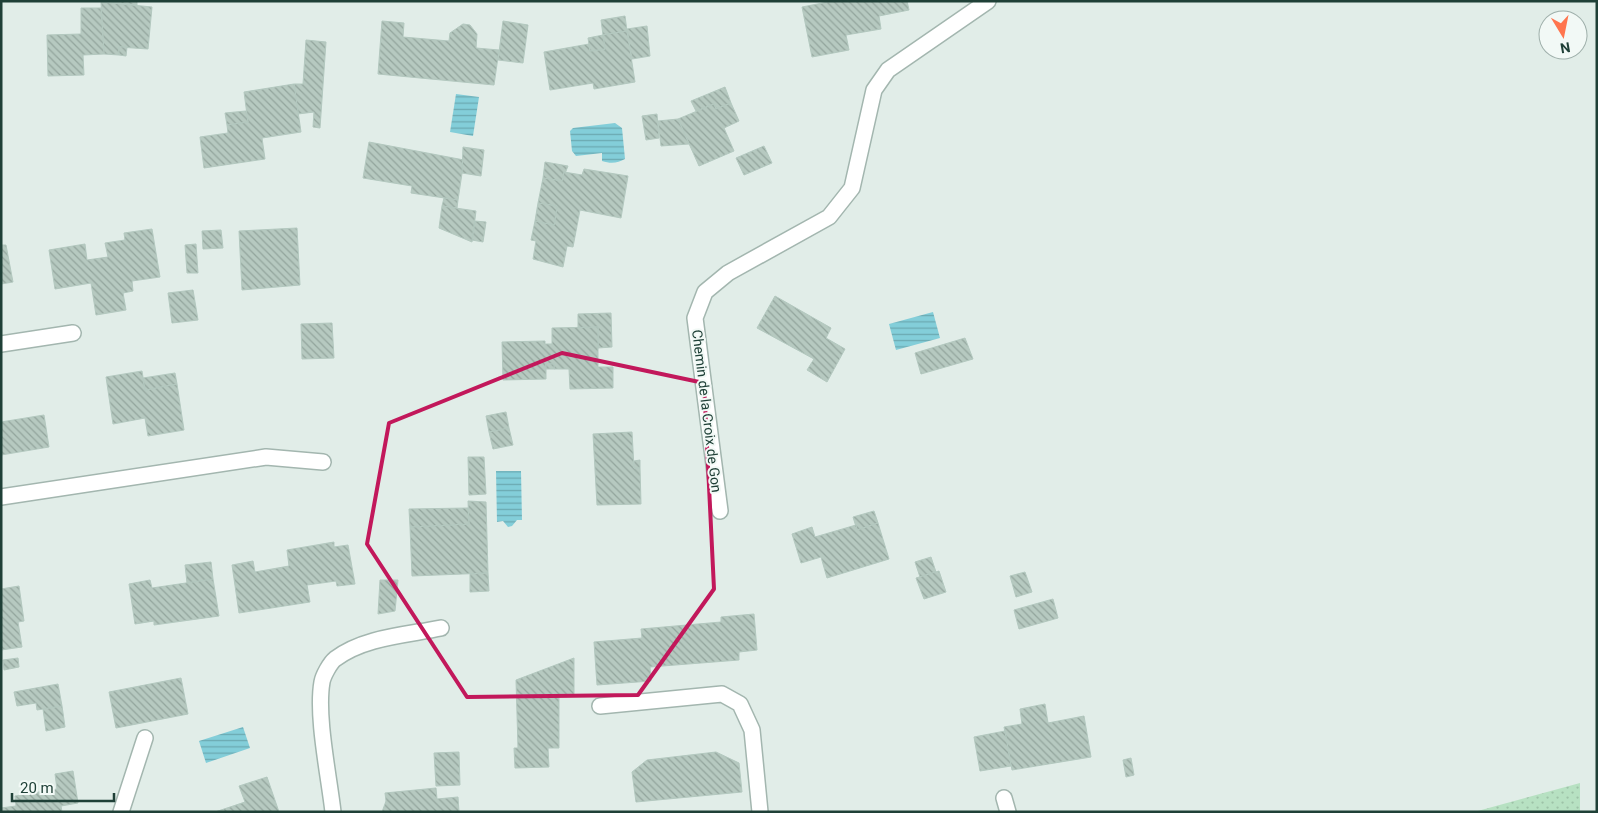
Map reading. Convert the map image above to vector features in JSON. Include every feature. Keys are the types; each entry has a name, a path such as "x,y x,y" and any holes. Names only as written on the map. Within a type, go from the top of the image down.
{"street":[{"name":"Chemin de la Croix de Gon","path":"720,511 695,318 705,292 728,273 829,217 852,188 874,90 888,70 988,1"},
{"path":"1,344 73,333"},
{"path":"1,497 266,457 323,462"},
{"path":"333,812 321,713 322,680 334,660 356,648 384,639 442,628"},
{"path":"600,706 722,694 740,704 752,730 760,812"},
{"path":"121,812 145,738"}],"highlighted area":[{"path":"562,353 704,383 714,589 638,695 467,697 367,544 389,423"}],"green space":[{"path":"1580,783 1580,812 1474,812"}],"water":[{"path":"456,94 479,97 473,136 450,132"},
{"path":"615,123 622,128 625,159 608,163 602,161 602,153 576,156 572,151 570,131 573,128"},
{"path":"933,312 940,338 896,350 889,324"},
{"path":"496,471 521,471 522,520 517,520 512,526 508,527 503,521 497,522"},
{"path":"243,727 250,748 206,763 199,741"}],"building":[{"path":"101,1 137,1 137,5"},
{"path":"833,1 907,1 909,10 879,16 881,29 846,35 849,50 812,57 802,7"},
{"path":"101,2 152,7 148,49 119,47 119,55 104,54"},
{"path":"81,8 101,8 104,54 83,55 84,75 48,76 47,35 81,34"},
{"path":"625,16 627,31 603,35 601,20"},
{"path":"382,21 404,23 403,37 449,41 450,33 463,24 470,25 477,34 476,48 499,50 494,85 378,74"},
{"path":"503,21 528,25 523,63 498,60"},
{"path":"647,26 650,56 632,59 627,29"},
{"path":"627,31 635,82 594,89 593,83 550,90 544,52 589,44 590,51 605,49 603,35"},
{"path":"603,35 605,49 590,51 588,38"},
{"path":"306,40 326,42 320,128 313,127 314,112 298,114 294,84 303,84"},
{"path":"119,47 127,47 126,56 119,55"},
{"path":"294,84 301,132 262,138 265,159 204,168 200,137 228,133 227,125 248,122 244,92"},
{"path":"725,87 731,103 716,109 714,104 696,111 691,101"},
{"path":"731,103 739,121 724,128 734,151 699,166 678,119 714,104 716,109"},
{"path":"246,111 248,122 227,125 225,113"},
{"path":"657,114 659,138 646,140 642,116"},
{"path":"678,119 689,144 661,146 658,121"},
{"path":"369,142 464,160 458,200 411,193 412,186 363,178"},
{"path":"764,146 772,163 744,175 736,158"},
{"path":"463,147 484,150 481,176 462,173"},
{"path":"545,162 568,166 562,181 543,178"},
{"path":"584,169 628,176 621,218 580,210 573,247 567,246 563,267 533,259 536,241 531,240 535,221 554,225 557,206 538,203 543,178 562,181 564,172 582,175"},
{"path":"444,198 458,200 457,208 442,206"},
{"path":"538,203 557,206 554,225 535,221"},
{"path":"442,206 476,211 472,242 439,228"},
{"path":"475,221 486,222 483,242 472,240"},
{"path":"297,228 300,285 242,290 239,231"},
{"path":"152,229 160,277 132,281 133,291 123,293 126,310 96,315 91,283 55,289 49,250 85,244 87,260 108,257 105,243 125,240 124,233"},
{"path":"221,230 223,248 203,249 202,231"},
{"path":"196,244 198,273 187,273 185,245"},
{"path":"1,245 6,245 13,282 1,284"},
{"path":"193,290 198,320 172,323 168,293"},
{"path":"775,296 831,328 826,338 845,349 827,382 807,370 814,359 757,328"},
{"path":"611,313 612,347 598,348 598,327 578,328 578,314"},
{"path":"332,323 334,358 302,359 301,324"},
{"path":"598,327 598,367 613,367 613,388 570,389 569,369 554,369 554,364 546,364 546,379 503,380 502,342 545,341 545,344 552,344 552,328"},
{"path":"965,338 973,359 921,374 915,353"},
{"path":"546,364 554,364 554,369 546,369"},
{"path":"142,371 145,390 177,384 184,430 148,436 145,418 113,424 106,377"},
{"path":"175,373 177,384 145,390 143,378"},
{"path":"506,412 509,428 489,432 486,416"},
{"path":"44,415 49,447 1,455 1,422"},
{"path":"509,428 513,445 493,449 489,432"},
{"path":"632,432 634,468 640,468 641,504 597,505 593,434"},
{"path":"468,457 484,457 486,494 469,495"},
{"path":"640,460 640,468 634,468 634,461"},
{"path":"468,501 486,502 488,573 412,576 410,527 469,524"},
{"path":"468,508 469,524 410,527 409,509"},
{"path":"874,511 878,523 857,530 853,517"},
{"path":"878,523 889,559 827,578 821,557 801,563 792,534 812,527 815,537 856,525 857,530"},
{"path":"334,542 334,547 348,545 355,584 337,586 336,581 307,585 310,602 239,613 232,565 253,561 255,572 289,566 287,550"},
{"path":"931,557 936,572 920,577 915,562"},
{"path":"211,562 213,579 187,583 185,565"},
{"path":"939,571 946,592 924,599 916,578"},
{"path":"1025,572 1032,592 1016,597 1010,576"},
{"path":"488,573 489,591 470,592 470,574"},
{"path":"213,579 219,616 154,625 154,621 135,624 129,584 150,580 152,588"},
{"path":"380,580 398,580 395,611 378,614"},
{"path":"19,586 24,621 18,622 22,647 1,650 1,589"},
{"path":"1053,599 1058,618 1019,629 1014,610"},
{"path":"754,614 757,650 739,652 739,660 650,667 651,681 597,685 594,642 642,638 641,629 721,622 721,617"},
{"path":"18,658 19,667 4,670 3,660"},
{"path":"574,658 574,695 559,695 559,748 548,748 549,767 515,768 514,748 518,748 516,680"},
{"path":"181,678 188,714 116,728 109,692"},
{"path":"58,684 62,706 37,710 36,703 17,706 14,692"},
{"path":"1045,704 1048,723 1084,716 1091,757 1012,770 1004,727 1022,724 1020,709"},
{"path":"62,706 65,727 46,731 43,709"},
{"path":"1005,731 1011,766 980,771 974,737"},
{"path":"459,752 460,785 436,786 434,753"},
{"path":"716,752 739,763 742,792 636,802 632,772 647,760"},
{"path":"1131,758 1134,775 1126,777 1123,760"},
{"path":"73,771 78,803 61,806 62,812 1,812 1,808 16,806 15,796 57,789 55,774"},
{"path":"267,777 279,812 215,812 245,802 239,786"},
{"path":"436,788 437,799 458,797 459,812 382,812 386,801 385,793"}]}
